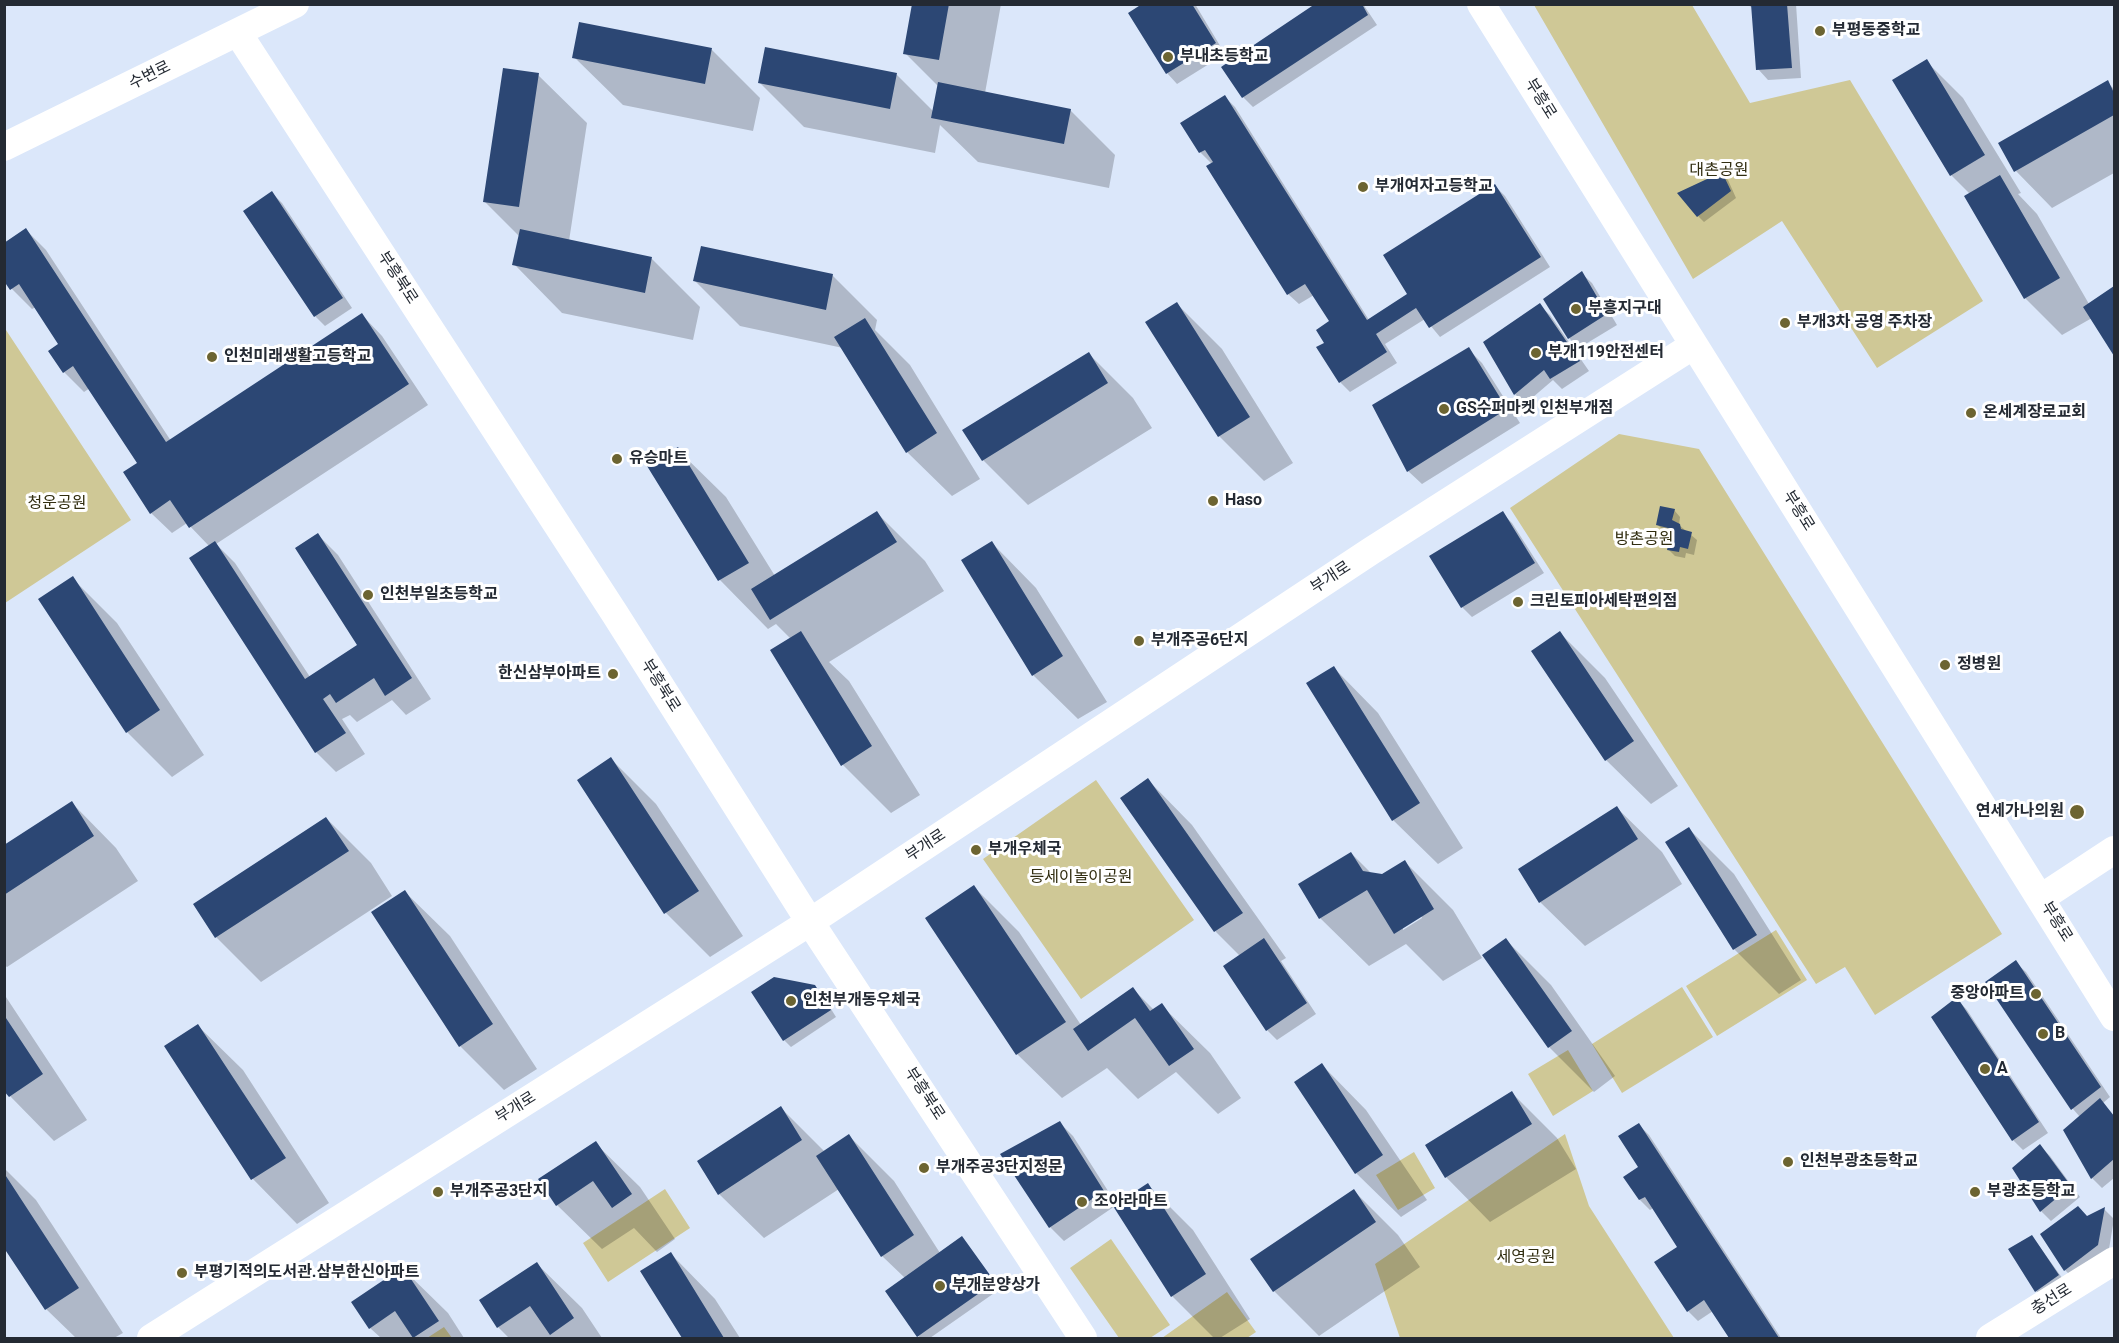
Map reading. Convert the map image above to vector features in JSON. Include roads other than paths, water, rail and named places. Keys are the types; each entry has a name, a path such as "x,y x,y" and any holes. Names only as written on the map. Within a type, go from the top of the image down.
{"street":[{"name":"수변로","path":"4,147 295,4"},
{"name":"부흥로","path":"1481,4 2115,1017"},
{"name":"부흥북로","path":"238,33 615,614 810,922 1083,1338"},
{"name":"부개로","path":"152,1338 810,922 1371,552 1694,345"},
{"path":"2041,897 2115,850"},
{"name":"충선로","path":"1990,1338 2115,1261"}],"place":[{"name":"부평동중학교","path":"1820,31"},
{"name":"부내초등학교","path":"1168,57"},
{"name":"부개여자고등학교","path":"1363,187"},
{"name":"부흥지구대","path":"1576,309"},
{"name":"부개3차 공영 주차장","path":"1785,323"},
{"name":"부개119안전센터","path":"1536,353"},
{"name":"인천미래생활고등학교","path":"212,357"},
{"name":"GS수퍼마켓 인천부개점","path":"1444,409"},
{"name":"온세계장로교회","path":"1971,413"},
{"name":"유승마트","path":"617,459"},
{"name":"Haso","path":"1213,501"},
{"name":"인천부일초등학교","path":"368,595"},
{"name":"크린토피아세탁편의점","path":"1518,602"},
{"name":"부개주공6단지","path":"1139,641"},
{"name":"정병원","path":"1945,665"},
{"name":"한신삼부아파트","path":"613,674"},
{"name":"연세가나의원","path":"2077,812"},
{"name":"부개우체국","path":"976,850"},
{"name":"중앙아파트","path":"2036,994"},
{"name":"인천부개동우체국","path":"791,1001"},
{"name":"B","path":"2043,1034"},
{"name":"A","path":"1985,1069"},
{"name":"인천부광초등학교","path":"1788,1162"},
{"name":"부개주공3단지정문","path":"924,1168"},
{"name":"부개주공3단지","path":"438,1192"},
{"name":"부광초등학교","path":"1975,1192"},
{"name":"조아라마트","path":"1082,1202"},
{"name":"부평기적의도서관.삼부한신아파트","path":"182,1273"},
{"name":"부개분양상가","path":"940,1286"}],"park label":[{"name":"대촌공원","path":"1719,171"},
{"name":"청운공원","path":"57,504"},
{"name":"방촌공원","path":"1644,540"},
{"name":"등세이놀이공원","path":"1081,878"},
{"name":"세영공원","path":"1526,1258"}]}
